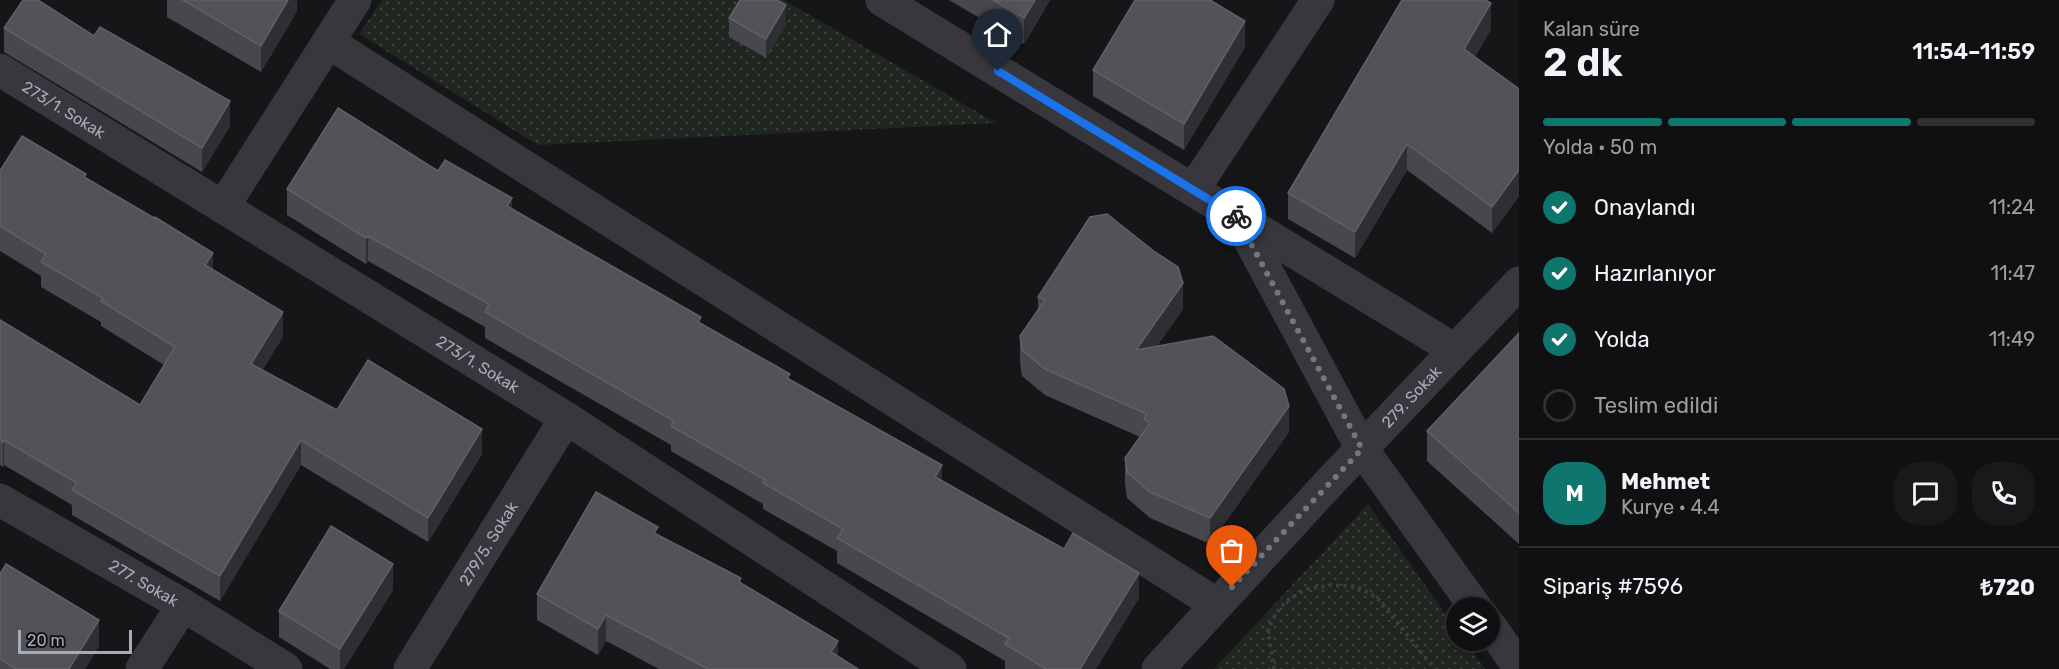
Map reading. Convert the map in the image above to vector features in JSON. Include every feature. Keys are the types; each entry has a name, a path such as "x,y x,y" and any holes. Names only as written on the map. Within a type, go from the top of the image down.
{"street":[{"path":"224,207 355,0"},
{"path":"882,0 1455,350"},
{"path":"1193,189 1318,0"},
{"path":"328,42 1216,604"},
{"name":"273/1. Sokak","path":"0,70 566,418 950,669"},
{"path":"1237,217 1362,449 1468,597"},
{"name":"279. Sokak","path":"1158,669 1216,604 1519,284"},
{"name":"279/5. Sokak","path":"411,669 566,418"},
{"name":"277. Sokak","path":"0,500 183,605 286,669"},
{"path":"142,669 183,605"},
{"path":"1500,640 1519,667"}],"path":[{"path":"1274,669 1268,629 1275,615 1286,601 1307,589 1331,585 1358,587 1377,597 1435,669"}],"shaded area":[{"path":"382,0 784,0 996,123 538,145 359,34"},
{"path":"1368,504 1446,615 1446,651 1472,651 1485,669 1214,669"}],"building":[{"path":"23,0 38,0 94,36 100,27 230,101 202,148 4,28"},
{"path":"183,0 288,0 261,46"},
{"path":"740,0 777,0 786,5 766,39 729,18"},
{"path":"993,0 1035,0 1024,18"},
{"path":"1135,0 1210,0 1245,21 1184,124 1093,70"},
{"path":"1402,0 1485,0 1491,3 1464,49 1519,89 1519,170 1492,207 1407,144 1355,232 1288,193"},
{"path":"338,108 438,171 445,160 512,198 507,206 701,317 698,322 790,374 787,378 942,465 935,477 1064,549 1073,533 1139,573 1080,669 1046,669 1005,644 1009,638 837,538 843,529 763,483 765,480 671,426 674,421 485,312 489,304 368,236 366,238 287,189"},
{"path":"22,136 86,174 84,177 213,253 205,265 283,312 251,364 337,410 368,360 482,429 428,518 301,440 220,576 72,490 77,483 4,440 3,442 0,440 0,320 140,405 175,347 101,301 103,298 41,262 46,254 0,226 0,171"},
{"path":"1107,214 1178,267 1183,283 1136,350 1213,336 1284,389 1289,406 1210,518 1150,492 1127,472 1125,458 1150,423 1144,419 1147,414 1045,369 1022,350 1020,336 1045,300 1038,297 1090,217"},
{"path":"1519,333 1519,513 1427,431"},
{"path":"596,492 658,527 654,533 741,578 739,582 838,641 831,652 858,669 708,669 606,615 598,629 537,594"},
{"path":"331,526 393,564 340,649 279,611"},
{"path":"6,564 99,620 69,669 16,669 0,659 0,574"}],"way so far":[{"path":"1232,587 1362,449 1236,216"}],"route":[{"path":"998,71 1236,216"}]}
